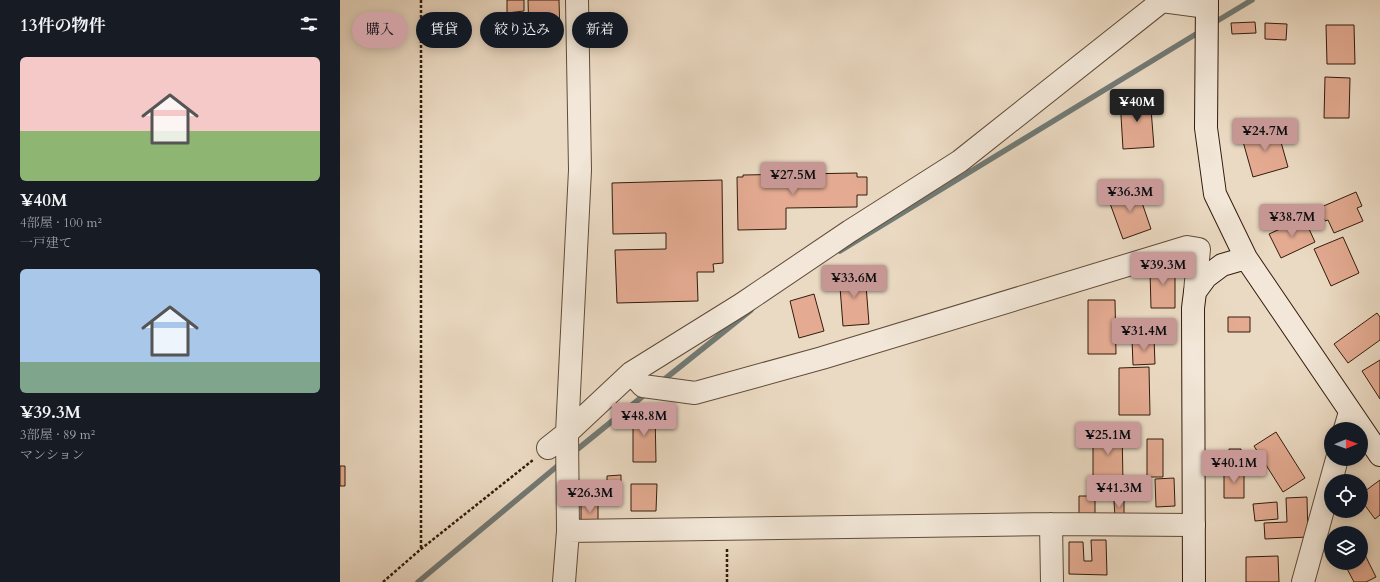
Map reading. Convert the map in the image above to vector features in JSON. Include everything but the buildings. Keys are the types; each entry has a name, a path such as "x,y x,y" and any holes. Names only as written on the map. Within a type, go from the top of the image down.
{"street":[{"path":"564,582 568,532 567,434 580,170 577,0"},
{"path":"548,448 567,434 631,373 742,304 850,231 960,161 1162,1 1207,3 1206,128 1215,194 1246,258 1348,420 1380,455"},
{"path":"631,373 643,386 696,393 822,358 1187,248 1199,249 1193,308 1194,582"},
{"path":"1195,292 1206,277 1222,265 1246,258"},
{"path":"1303,582 1335,466"},
{"path":"568,532 1051,524 1194,525"},
{"path":"1051,524 1052,582"}],"path":[{"path":"420,0 421,548"},
{"path":"383,582 421,548 548,448"},
{"path":"727,529 727,582"}],"waterway":[{"path":"1212,24 1252,0"},
{"path":"840,251 1201,31"},
{"path":"661,382 751,310"},
{"path":"574,452 648,392"},
{"path":"418,582 561,463"}]}
